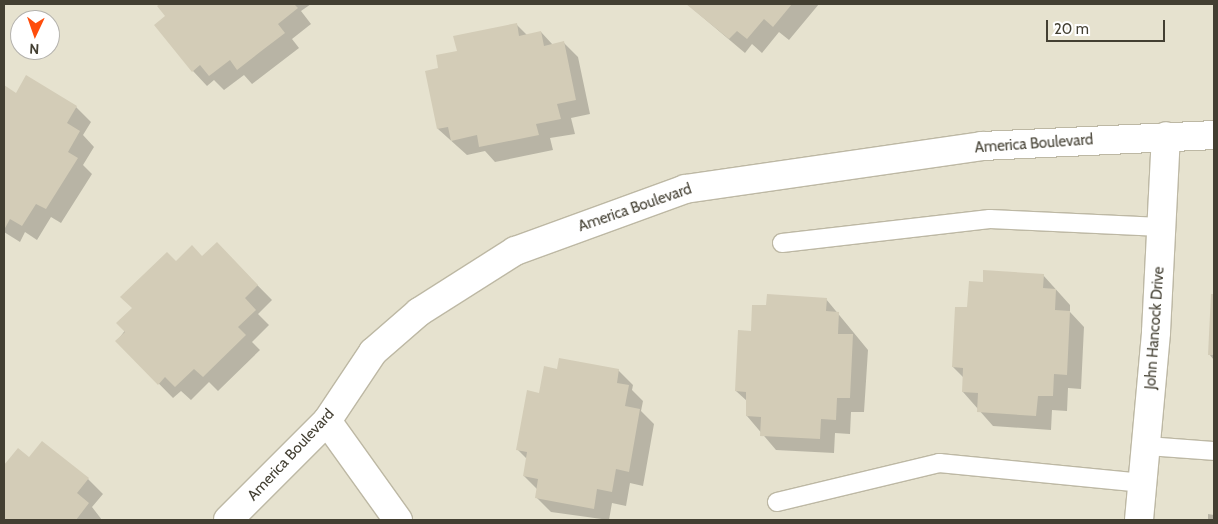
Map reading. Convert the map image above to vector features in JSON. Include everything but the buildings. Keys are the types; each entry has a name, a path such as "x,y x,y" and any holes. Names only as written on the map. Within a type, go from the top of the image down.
{"street":[{"name":"America Boulevard","path":"228,520 327,421 373,352 419,312 515,251 685,189 982,146 1214,134"},
{"name":"John Hancock Drive","path":"1139,520 1146,446 1166,136"},
{"path":"327,421 398,520"}],"lane":[{"path":"782,243 990,219 1161,227"},
{"path":"1146,446 1214,451"},
{"path":"777,502 939,462 1143,483"}],"shaded area":[{"path":"4,4 1214,4 1214,520 4,520"}]}
